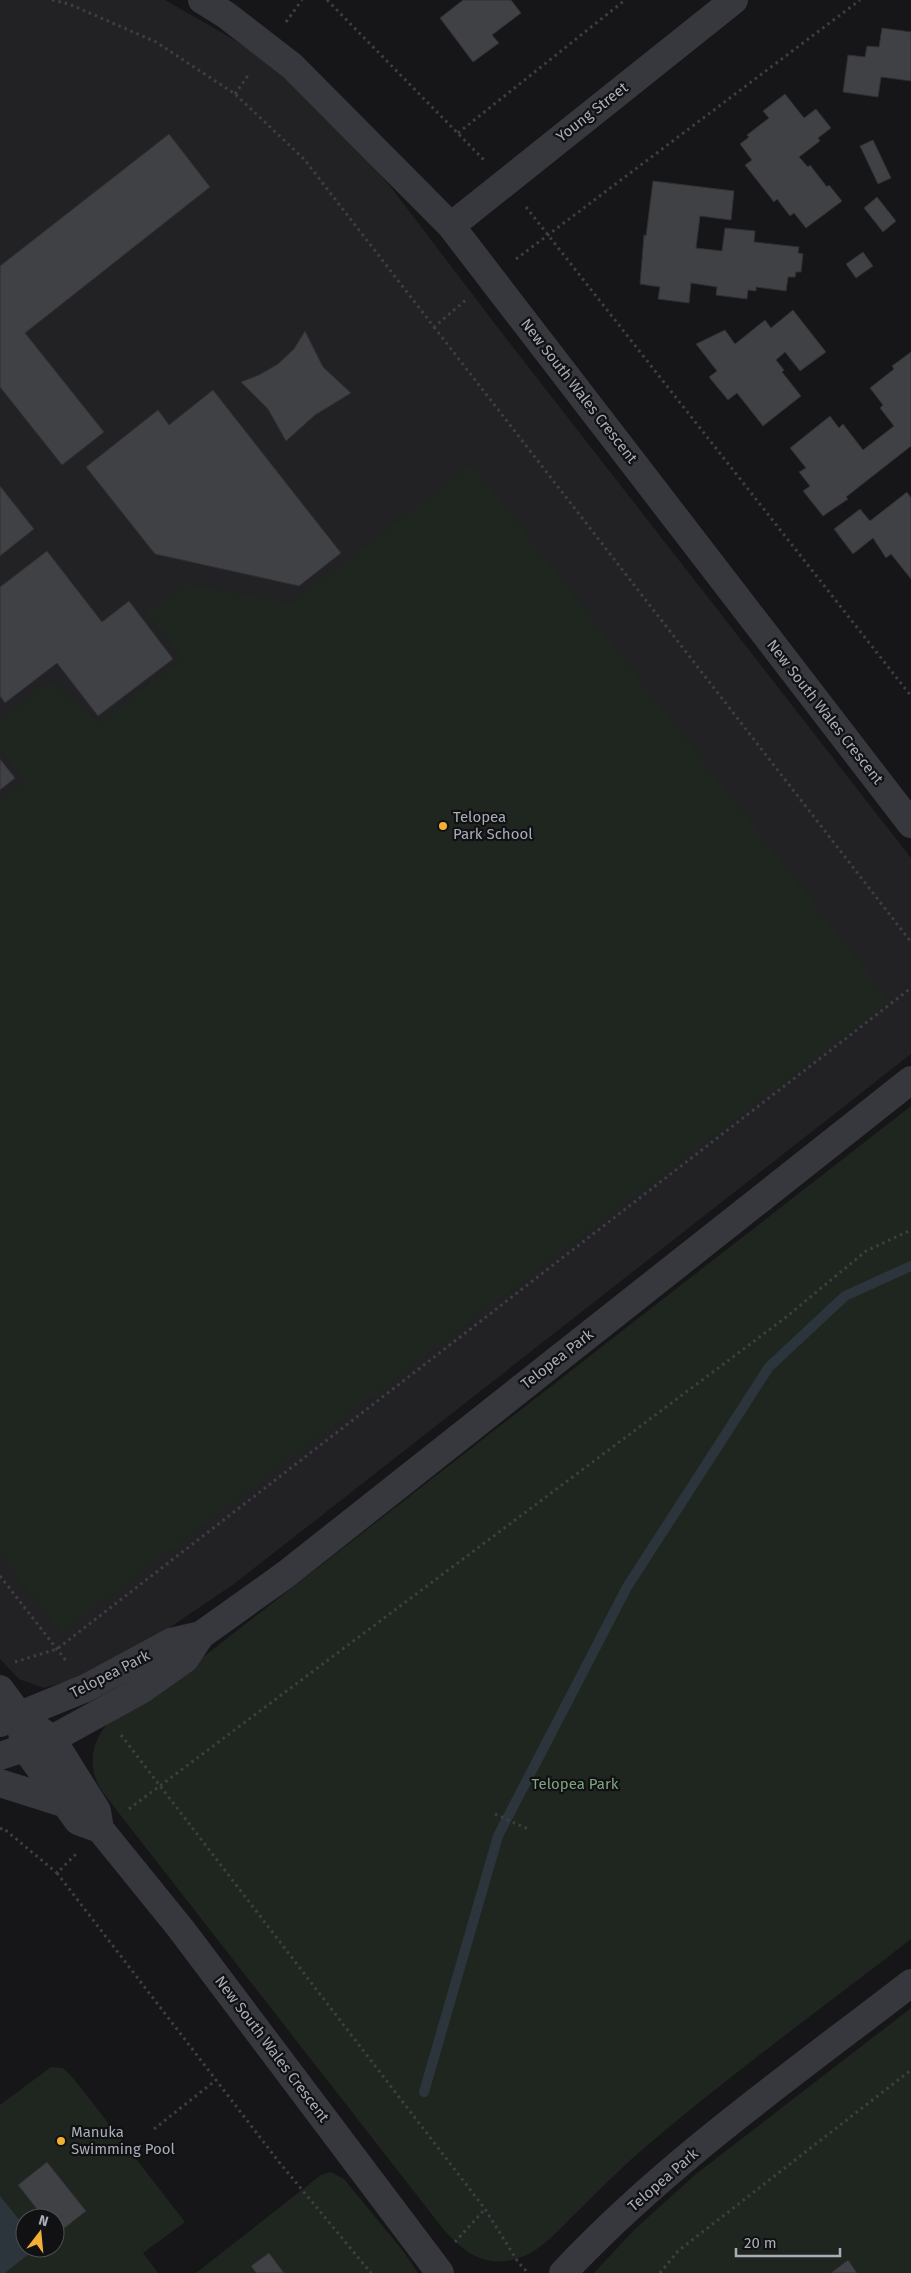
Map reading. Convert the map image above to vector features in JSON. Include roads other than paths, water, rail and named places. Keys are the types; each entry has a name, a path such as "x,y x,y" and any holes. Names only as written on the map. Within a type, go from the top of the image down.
{"street":[{"name":"New South Wales Crescent","path":"202,0 226,15 292,66 451,226 911,824"},
{"name":"Young Street","path":"451,226 734,0"},
{"name":"Telopea Park","path":"10,1719 86,1688 171,1642 201,1634 292,1569 911,1080"},
{"name":"Telopea Park","path":"12,1752 52,1739 141,1690 185,1659 201,1634"},
{"name":"New South Wales Crescent","path":"0,1689 10,1719 12,1752 66,1804 78,1821 100,1829"},
{"name":"New South Wales Crescent","path":"10,1719 52,1739 97,1811 100,1829 181,1929 440,2273"},
{"path":"0,1783 66,1804"},
{"name":"Telopea Park","path":"563,2273 595,2239 682,2162 911,1982"}],"waterway":[{"path":"424,2092 498,1836 627,1587 769,1367 845,1296 911,1266"}],"place":[{"name":"Telopea Park School","path":"443,826"},
{"name":"Manuka Swimming Pool","path":"61,2141"}]}
